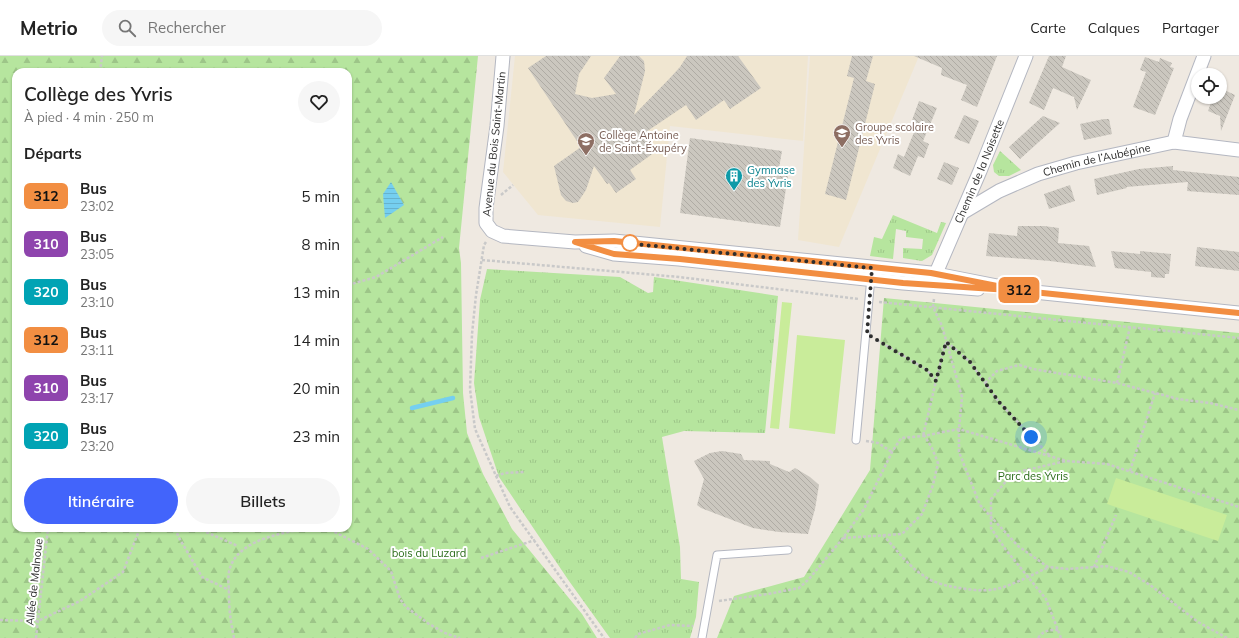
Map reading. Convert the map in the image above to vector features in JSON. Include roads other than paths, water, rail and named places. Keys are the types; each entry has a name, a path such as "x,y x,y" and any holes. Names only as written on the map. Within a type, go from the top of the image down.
{"street":[{"name":"Avenue du Bois Saint-Martin","path":"503,56 497,126 486,208 486,223 492,231 503,236 575,242 614,254 872,274"},
{"name":"Chemin de la Noisette","path":"930,286 1026,56"},
{"path":"1174,142 1180,119 1204,56"},
{"name":"Chemin de l’Aubépine","path":"962,212 1000,191 1038,174 1076,163 1174,142 1239,150"},
{"path":"872,274 936,274 1023,291"},
{"path":"872,274 930,286 1023,291 1239,313"}],"lane":[{"path":"856,440 872,274"},
{"path":"702,638 717,555 788,550"}],"water":[{"path":"391,182 404,205 385,218 383,194"}],"waterway":[{"path":"412,408 453,398"}],"place":[{"name":"Groupe scolaire des Yvris","path":"842,148"},
{"name":"Collège Antoine de Saint-Éxupéry","path":"586,156"},
{"name":"Gymnase des Yvris","path":"734,191"}],"park label":[{"name":"Parc des Yvris","path":"1033,476"},
{"name":"bois du Luzard","path":"429,553"}]}
